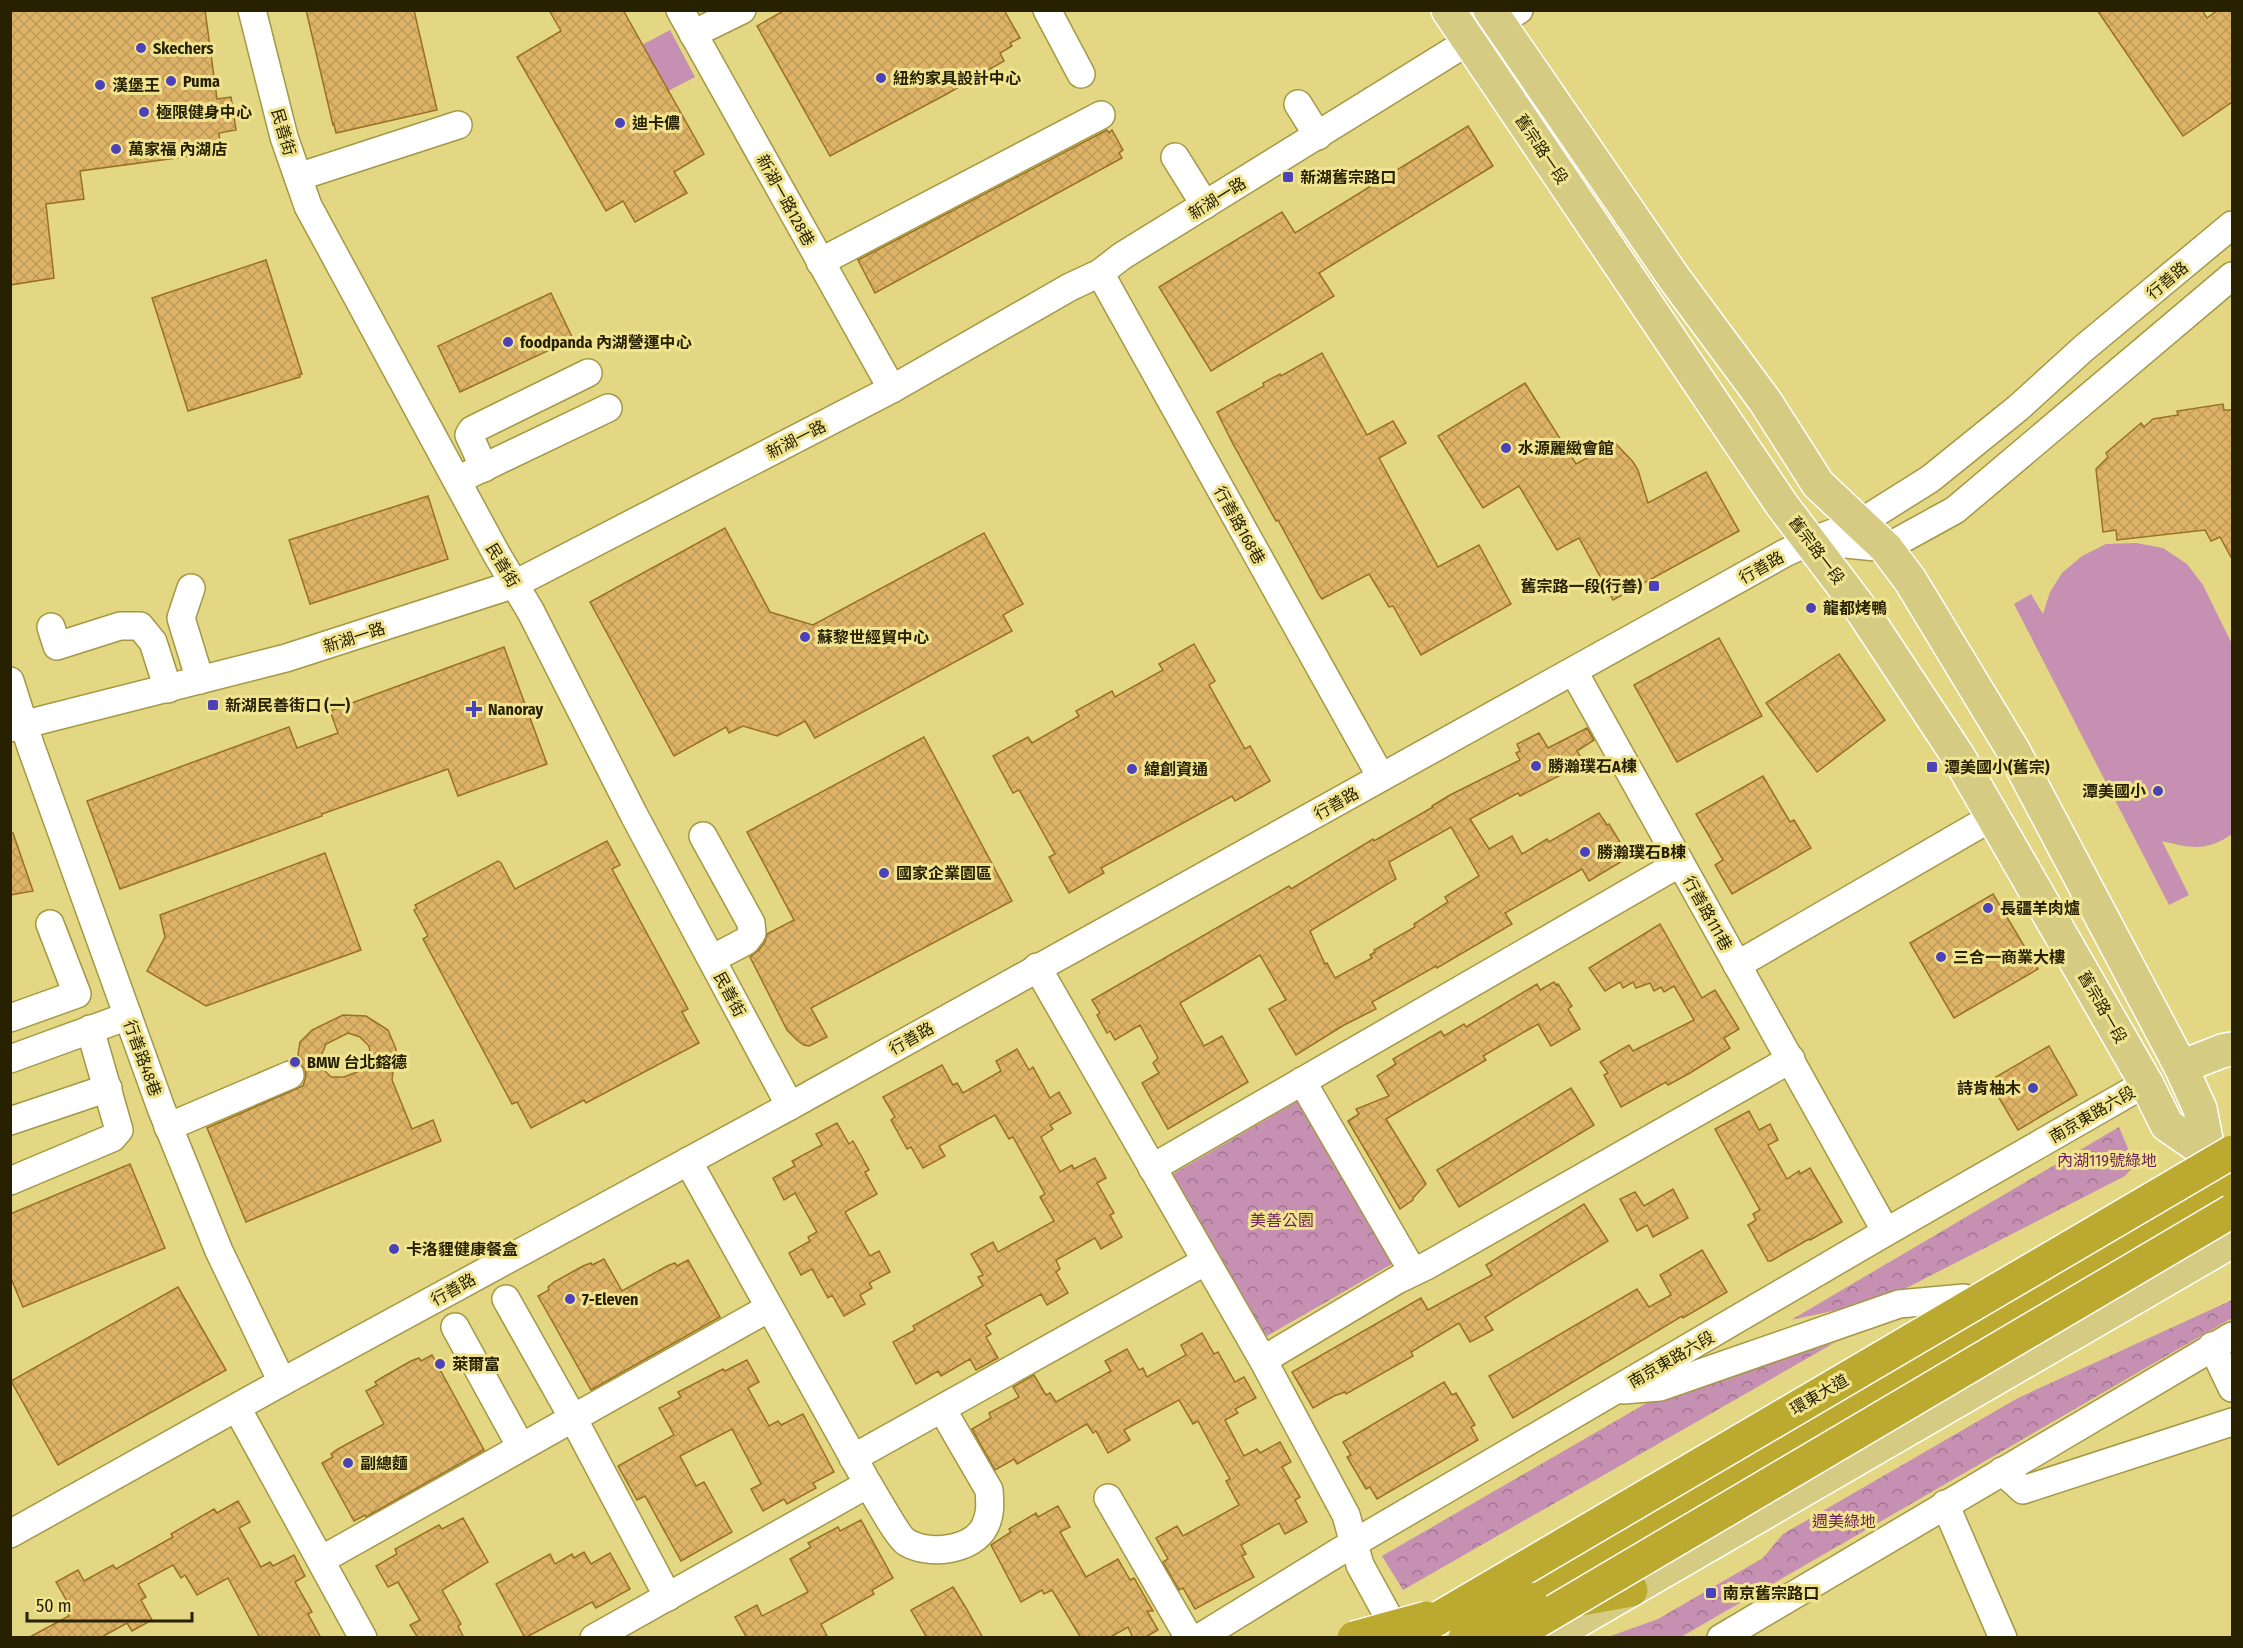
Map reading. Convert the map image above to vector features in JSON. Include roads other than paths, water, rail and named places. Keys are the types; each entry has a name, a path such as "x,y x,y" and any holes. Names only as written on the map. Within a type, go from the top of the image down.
{"highway":[{"name":"環東大道","path":"1396,1636 1459,1629 2225,1149"},
{"path":"1505,1626 1789,1472 2232,1193"},
{"path":"1505,1626 2232,1193"},
{"path":"1459,1629 1690,1505 1789,1472"},
{"path":"1354,1638 1505,1626 1631,1590"}],"main road":[{"name":"舊宗路一段","path":"1448,10 1782,505 1863,612 1958,756 2146,1083 2167,1125 2225,1149"},
{"name":"舊宗路一段","path":"1503,15 1674,278 1765,401 1818,484 1886,548 1910,580 2013,750 2181,1067 2200,1109 2225,1149 2232,1193"},
{"path":"2181,1067 2232,1049"},
{"path":"1396,1636 1964,1298 2225,1149"},
{"path":"1548,1638 2232,1241"}],"street":[{"name":"民善街","path":"252,10 284,137 308,207 496,555 531,612 634,815 789,1106"},
{"name":"新湖一路128巷","path":"680,10 891,389"},
{"path":"693,34 742,10"},
{"path":"1047,10 1081,74"},
{"name":"新湖一路","path":"17,727 286,658 515,584 891,389 1060,292 1100,273 1122,256 1470,42 1503,15"},
{"path":"1305,100 1324,132"},
{"path":"820,262 1101,115"},
{"path":"298,177 458,125"},
{"path":"1180,155 1209,203"},
{"name":"行善路","path":"10,1534 1810,541 1860,523 1939,472 2018,408 2084,348 2232,225"},
{"name":"行善路168巷","path":"1100,273 1381,777"},
{"path":"1810,541 1886,548 1955,510 2232,276"},
{"path":"484,468 469,435 472,430 588,373"},
{"path":"456,480 608,408"},
{"path":"191,588 181,618 200,680"},
{"path":"51,627 57,646 120,626 137,615 153,642 168,688"},
{"name":"行善路111巷","path":"1574,672 1886,1232"},
{"name":"行善路48巷","path":"10,681 17,727 168,1126 219,1251 282,1382"},
{"name":"行善路111巷","path":"1737,965 1994,816"},
{"path":"703,836 751,923 752,933 746,941 712,960"},
{"path":"1152,1168 1680,863"},
{"path":"10,1018 77,994 50,924"},
{"path":"1037,967 1263,1360 1346,1515 1360,1564 1396,1636"},
{"path":"10,1059 128,1016"},
{"path":"10,1181 116,1135 119,1130 90,1029"},
{"path":"1263,1360 1413,1272 1791,1059"},
{"path":"168,1126 290,1075"},
{"path":"1302,1081 1413,1272"},
{"name":"南京東路六段","path":"1198,1638 1354,1543 2146,1083"},
{"path":"10,1121 108,1088"},
{"path":"688,1161 868,1484 905,1541 931,1550 955,1548 972,1539 984,1529 991,1505 989,1490 942,1409"},
{"path":"853,1458 1206,1261"},
{"path":"1616,1391 1660,1387 1899,1304 1964,1298"},
{"path":"506,1299 573,1418 668,1597"},
{"path":"321,1560 770,1308"},
{"path":"455,1327 521,1447"},
{"path":"1733,1634 1945,1504 2222,1341 2232,1388"},
{"path":"237,1408 363,1638"},
{"path":"2002,1471 2023,1490 2232,1422"},
{"path":"594,1638 868,1484"},
{"path":"1108,1498 1188,1638"},
{"path":"1945,1504 2003,1638"}],"place":[{"name":"Skechers","path":"141,48"},
{"name":"紐約家具設計中心","path":"881,78"},
{"name":"Puma","path":"171,81"},
{"name":"漢堡王","path":"100,85"},
{"name":"極限健身中心","path":"144,112"},
{"name":"迪卡儂","path":"620,123"},
{"name":"萬家福 內湖店","path":"116,149"},
{"name":"新湖舊宗路口","path":"1288,177"},
{"name":"foodpanda 內湖營運中心","path":"508,342"},
{"name":"水源麗緻會館","path":"1506,448"},
{"name":"舊宗路一段(行善)","path":"1654,586"},
{"name":"龍都烤鴨","path":"1811,608"},
{"name":"蘇黎世經貿中心","path":"805,637"},
{"name":"新湖民善街口 (一)","path":"213,705"},
{"name":"Nanoray","path":"474,709"},
{"name":"勝瀚璞石A棟","path":"1536,766"},
{"name":"潭美國小(舊宗)","path":"1932,767"},
{"name":"緯創資通","path":"1132,769"},
{"name":"潭美國小","path":"2158,791"},
{"name":"勝瀚璞石B棟","path":"1585,852"},
{"name":"國家企業園區","path":"884,873"},
{"name":"長疆羊肉爐","path":"1988,908"},
{"name":"三合一商業大樓","path":"1941,957"},
{"name":"BMW 台北鎔德","path":"295,1062"},
{"name":"詩肯柚木","path":"2033,1088"},
{"name":"卡洛貍健康餐盒","path":"394,1249"},
{"name":"7-Eleven","path":"570,1299"},
{"name":"萊爾富","path":"440,1364"},
{"name":"副總麵","path":"348,1463"},
{"name":"南京舊宗路口","path":"1711,1593"}],"park label":[{"name":"內湖119號綠地","path":"2107,1160"},
{"name":"美善公園","path":"1282,1220"},
{"name":"週美綠地","path":"1844,1521"}]}
